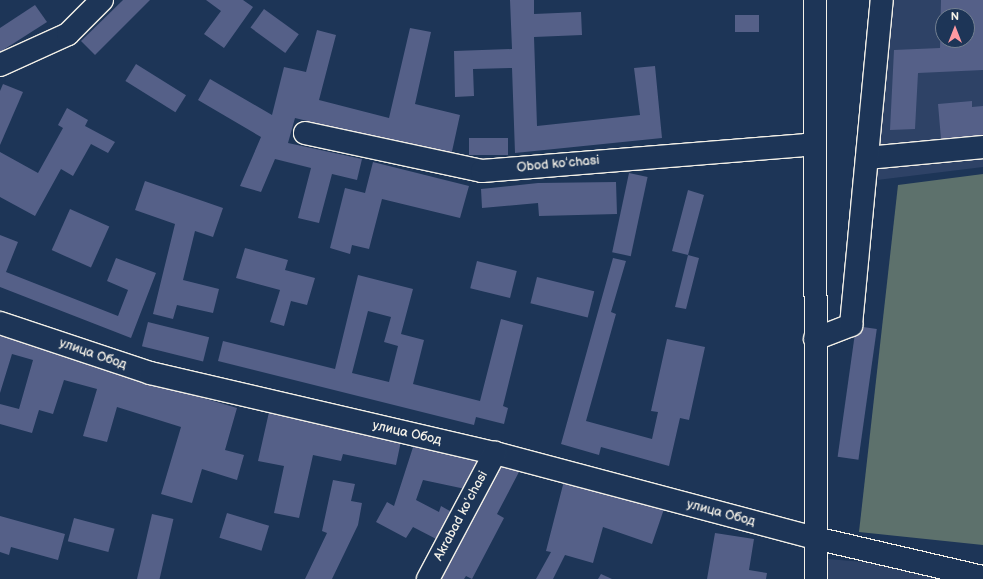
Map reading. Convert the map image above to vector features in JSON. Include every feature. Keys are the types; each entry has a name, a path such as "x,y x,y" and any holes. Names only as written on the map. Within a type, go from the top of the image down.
{"street":[{"path":"0,65 68,34 102,0"},
{"path":"815,0 816,579"},
{"path":"815,338 851,325 882,0"},
{"name":"Obod koʻchasi","path":"305,134 482,171 815,144"},
{"path":"867,158 983,147"},
{"name":"улица Обод","path":"0,323 150,373 495,453 815,538 983,577"},
{"name":"Akrabad koʻchasi","path":"428,579 495,453"}],"shaded area":[{"path":"891,0 983,0 983,167 877,180"},
{"path":"828,559 983,572 983,579 828,579"}],"green space":[{"path":"983,174 983,545 859,532 898,185"}],"building":[{"path":"123,0 150,0 95,55 81,41"},
{"path":"206,0 243,0 253,7 224,48 204,34 221,11"},
{"path":"510,0 534,0 534,14 581,12 582,35 534,37 537,126 640,115 634,68 655,66 662,138 515,153 512,68 473,69 474,96 455,97 454,51 512,49"},
{"path":"941,0 983,0 983,70 918,73 915,129 890,130 894,50 975,48 975,8 941,8"},
{"path":"35,5 47,22 0,52 0,28"},
{"path":"264,9 299,34 285,53 250,28"},
{"path":"735,15 759,15 759,32 735,32"},
{"path":"410,28 431,32 415,104 460,115 451,156 295,118 288,143 362,159 357,180 332,174 319,223 298,218 311,168 275,159 261,192 240,186 261,137 198,100 210,79 272,115 284,67 306,72 317,30 336,35 319,100 389,118"},
{"path":"136,64 186,95 175,112 125,81"},
{"path":"3,84 23,92 0,145 0,91"},
{"path":"972,101 972,107 983,106 983,136 941,139 938,104"},
{"path":"67,108 88,120 85,126 115,142 108,153 91,144 73,176 61,169 35,216 0,197 0,152 38,173 63,128 58,125"},
{"path":"469,138 508,138 508,155 469,155"},
{"path":"373,162 469,186 460,218 382,199 369,249 352,245 350,254 330,248 345,188 365,193"},
{"path":"629,173 648,177 631,256 612,252"},
{"path":"145,181 223,208 213,237 195,231 183,280 219,289 213,313 177,305 173,319 153,314 175,224 135,210"},
{"path":"616,182 617,214 539,216 538,203 482,208 481,189 538,183"},
{"path":"688,190 704,195 688,255 672,251"},
{"path":"70,209 109,226 91,268 52,250"},
{"path":"0,235 18,242 6,272 118,316 128,290 107,281 116,258 156,273 131,338 0,287"},
{"path":"245,248 288,260 285,270 315,278 307,305 291,301 284,326 270,322 280,290 236,278"},
{"path":"688,255 699,258 686,309 675,307"},
{"path":"613,258 626,261 611,312 616,314 586,421 652,439 658,412 651,411 667,339 705,347 689,420 680,418 669,466 601,447 599,455 561,444"},
{"path":"477,261 517,271 510,298 470,288"},
{"path":"358,275 413,289 401,334 424,340 413,384 480,401 501,319 523,325 503,406 508,408 504,424 476,417 474,425 218,361 223,341 335,369","holes":["368,311 391,317 384,342 398,346 389,382 352,373"]},
{"path":"537,277 594,291 588,317 530,303"},
{"path":"148,322 209,337 203,361 142,346"},
{"path":"856,326 877,329 858,460 838,457"},
{"path":"0,328 57,347 55,354 237,408 225,450 244,455 237,480 202,469 192,503 161,494 181,427 117,407 107,442 83,436 97,389 64,380 53,414 39,410 32,433 0,424 0,404 19,409 33,360 12,354 0,393"},
{"path":"269,412 401,441 396,465 343,454 341,461 313,455 299,518 274,513 284,466 258,461"},
{"path":"415,441 488,457 470,490 423,480 416,500 439,512 441,506 457,515 442,542 413,527 406,538 376,522 387,502 394,506"},
{"path":"500,461 520,470 497,514 504,518 472,579 466,576 464,579 438,579"},
{"path":"565,477 664,509 652,544 603,527 593,563 565,555 553,579 536,579 551,552 546,551"},
{"path":"333,480 355,484 351,501 362,503 358,525 332,579 305,579 327,533 322,531"},
{"path":"227,513 269,526 261,551 219,538"},
{"path":"152,514 173,519 160,579 137,579"},
{"path":"0,516 65,534 58,560 11,547 9,555 0,552"},
{"path":"74,518 115,529 108,552 68,541"},
{"path":"715,533 754,539 749,570 767,573 766,579 707,579"},
{"path":"601,574 612,579 598,579"}]}
